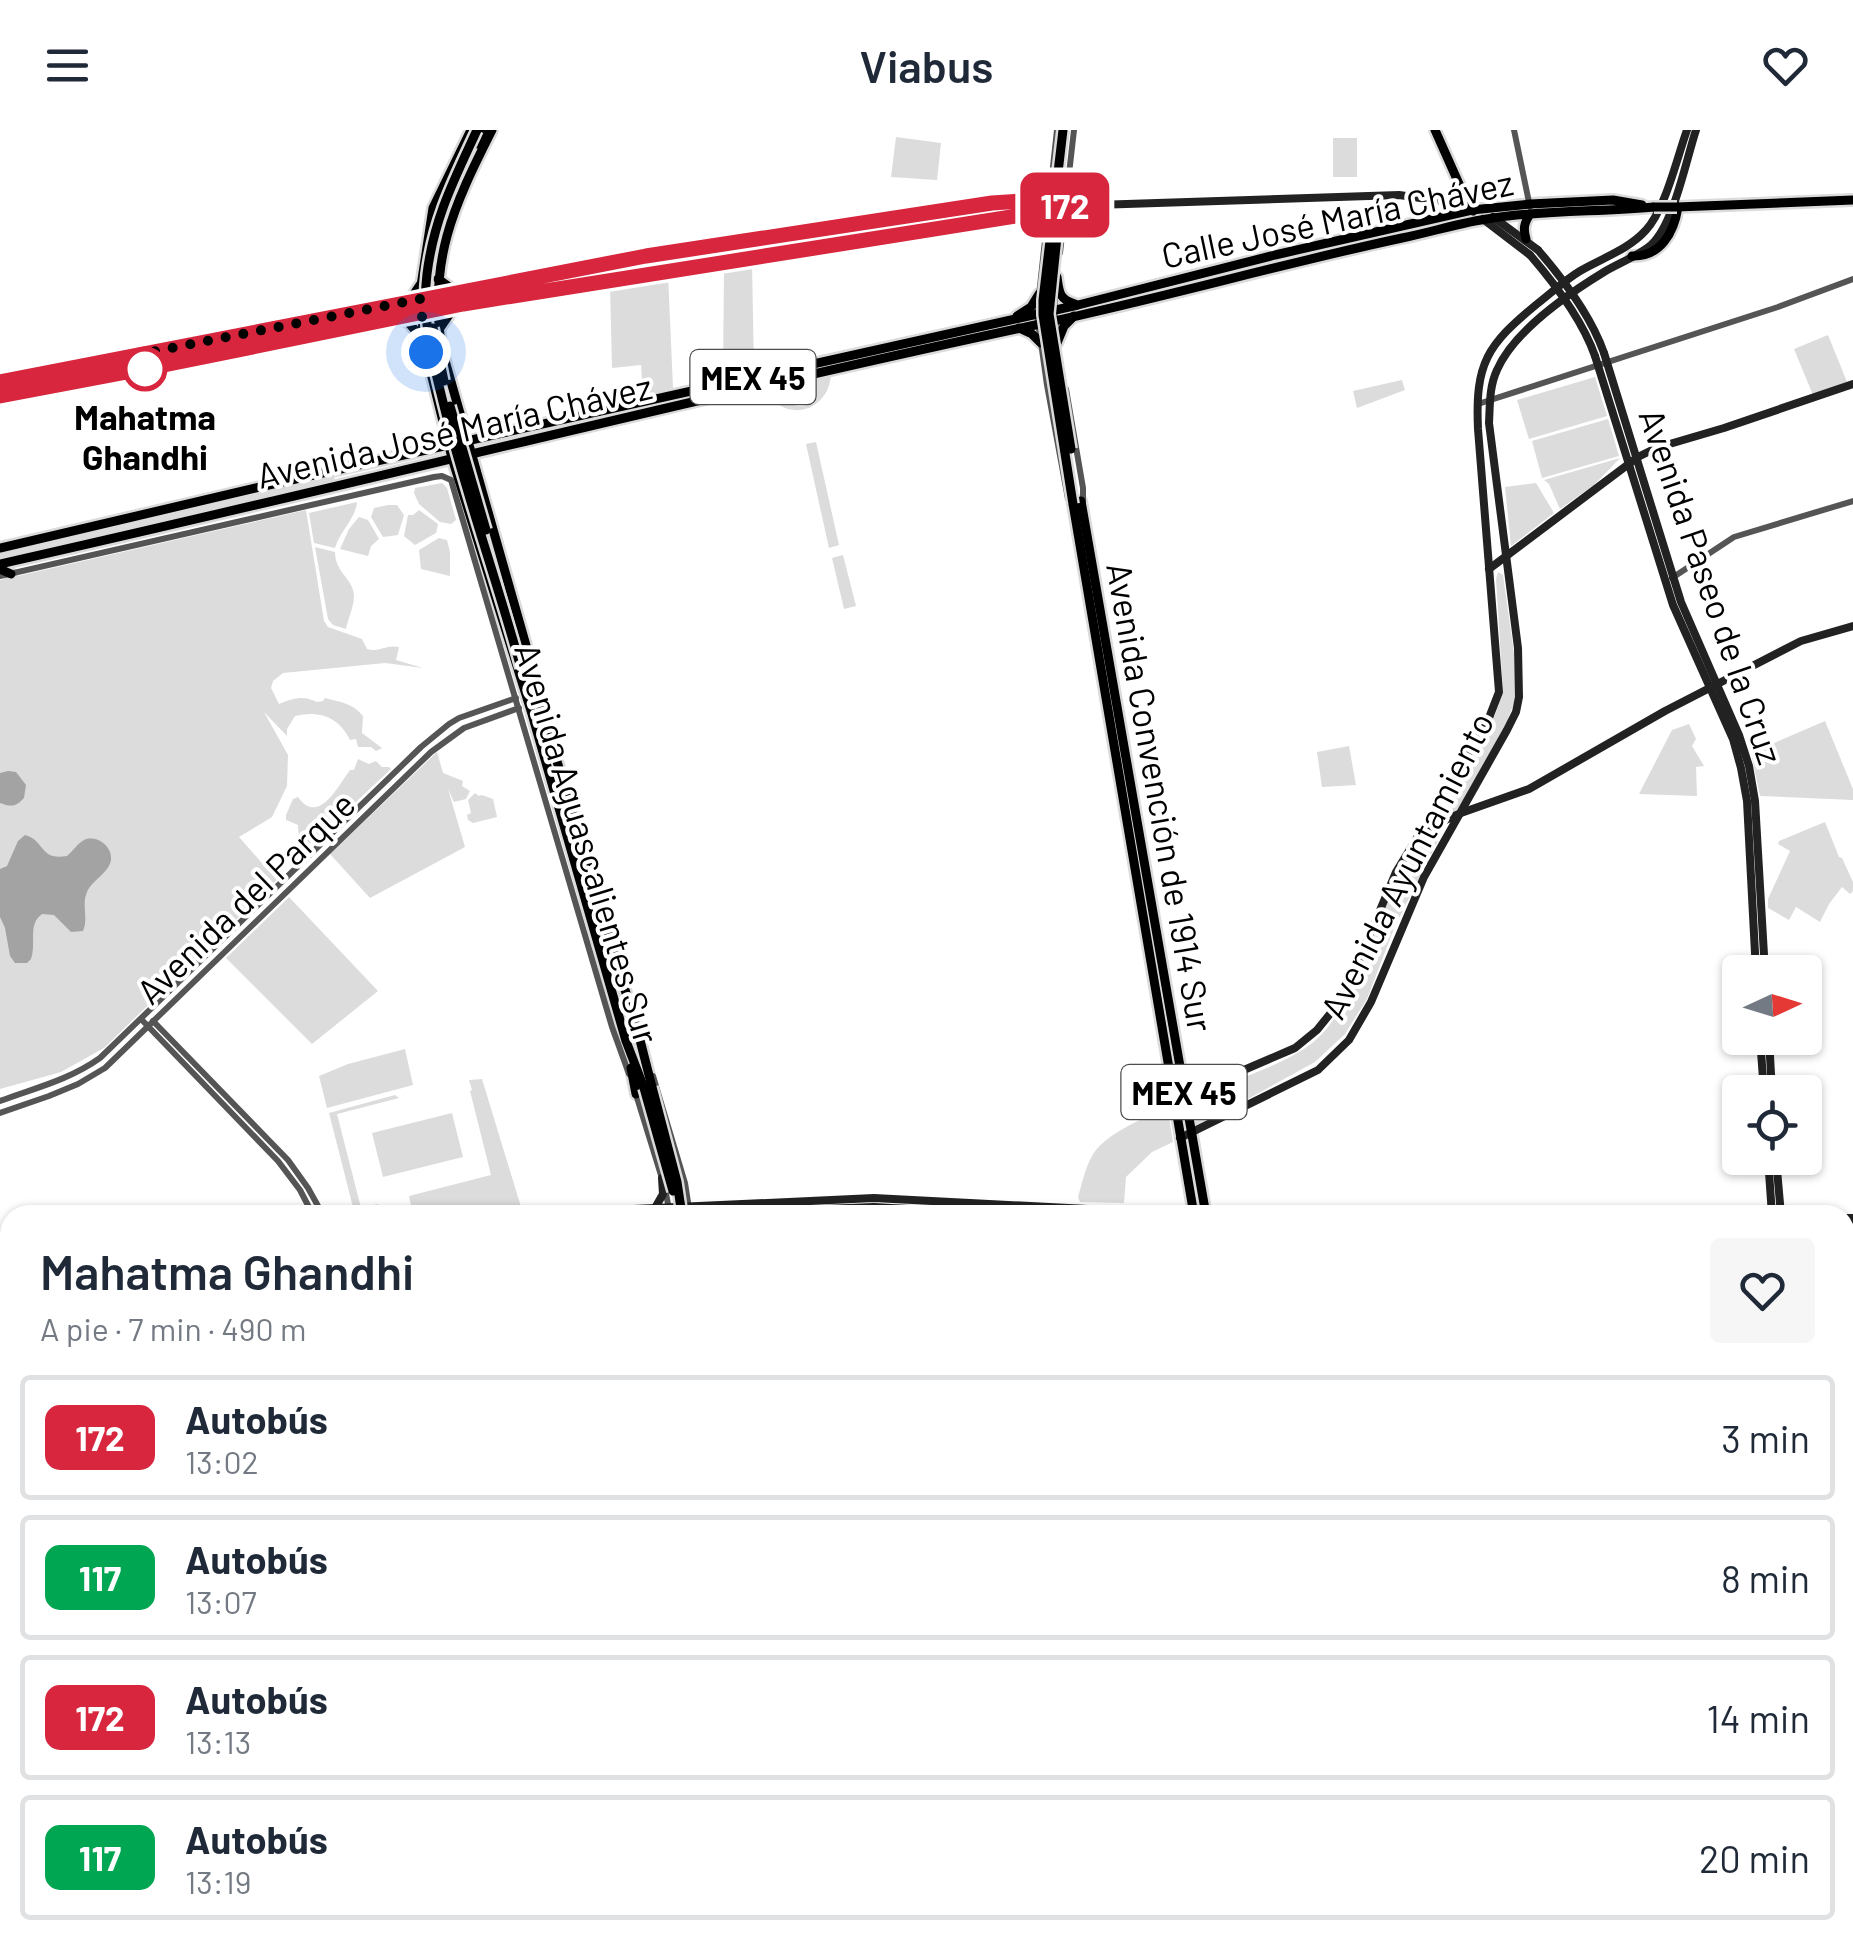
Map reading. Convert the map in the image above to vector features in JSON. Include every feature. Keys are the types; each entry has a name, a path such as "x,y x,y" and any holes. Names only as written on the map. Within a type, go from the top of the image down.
{"main road":[{"name":"Avenida Aguascalientes Sur","path":"482,130 454,190 440,233 432,279 433,329 452,412 517,634 532,714"},
{"name":"Avenida Aguascalientes Sur","path":"482,130 434,208 421,282 423,341 457,485 532,714 581,900 678,1205"},
{"name":"Avenida Aguascalientes Sur","path":"482,130 452,218 438,287 439,330 529,656 525,668"},
{"name":"Avenida Aguascalientes Sur","path":"482,130 449,188 434,232 426,279 428,341 468,496 640,1040 644,1090"},
{"name":"Avenida Convención de 1914 Sur","path":"1066,130 1049,314 1192,1205"},
{"path":"1435,130 1482,214"},
{"name":"Avenida Ayuntamiento","path":"1173,1096 1295,1048 1317,1030 1350,982 1408,844 1423,830 1487,723 1499,692 1477,404 1480,371 1492,346 1508,328 1578,272 1626,247 1652,224 1686,130"},
{"name":"Avenida Ayuntamiento","path":"1180,1138 1322,1068 1349,1040 1370,1002 1424,877 1512,721 1519,697 1518,648 1489,424 1496,370 1530,325 1651,244 1669,216 1696,130"},
{"path":"0,396 463,304 1065,206 1399,195 1456,204 1482,214"},
{"path":"421,282 424,291 438,287 456,292 646,256 992,203 1049,199 1065,206"},
{"name":"Calle José María Chávez","path":"1038,319 1276,255 1482,214 1613,200 1652,207 1853,200"},
{"path":"1632,256 1644,256 1666,241 1678,206"},
{"path":"1526,240 1525,221 1530,209"},
{"path":"944,210 945,227"},
{"name":"Calle José María Chávez","path":"1076,311 1160,298 1482,214"},
{"name":"Avenida Paseo de la Cruz","path":"1482,214 1526,240 1534,253"},
{"name":"Avenida Paseo de la Cruz","path":"1482,214 1552,266 1597,332 1629,464 1669,579"},
{"path":"655,272 656,262 681,256 688,250"},
{"path":"608,279 644,268 646,256"},
{"path":"1057,277 1059,295 1076,311 1057,343"},
{"path":"1160,298 1163,289 1188,279"},
{"path":"400,303 415,294 421,282"},
{"path":"0,382 420,299 438,287 456,292"},
{"path":"1039,294 1015,323 1040,343"},
{"path":"439,330 451,312 463,304"},
{"path":"392,318 411,325 423,341"},
{"name":"Avenida José María Chávez","path":"0,548 468,441 1038,319"},
{"name":"Avenida José María Chávez","path":"3,570 306,500 471,453 1015,323"},
{"path":"426,352 432,344 442,350"},
{"name":"Avenida Paseo de la Cruz","path":"1601,360 1638,457 1673,605 1740,735 1752,783 1764,955"},
{"path":"1489,569 1638,457 1853,384"},
{"path":"423,451 439,437 442,421"},
{"path":"464,426 483,438"},
{"path":"476,470 488,450"},
{"path":"422,467 446,468 457,485"},
{"path":"329,493 343,479 346,469"},
{"name":"Avenida Convención de 1914 Sur","path":"1078,505 1204,1205"},
{"path":"469,515 480,508 491,519"},
{"path":"43,538 66,521"},
{"path":"483,586 486,571"},
{"path":"486,600 502,620"},
{"path":"1423,830 1529,789 1713,686 1801,642 1853,626"},
{"name":"Avenida Paseo de la Cruz","path":"1713,686 1733,738 1747,801 1755,955"},
{"path":"550,815 556,802"},
{"path":"1769,1175 1771,1205"},
{"path":"1777,1175 1779,1205"},
{"path":"657,1205 664,1183"},
{"path":"783,1205 874,1198 1003,1205"},
{"path":"876,1205 901,1200"}],"street":[{"name":"Avenida Convención de 1914 Sur","path":"1066,130 1065,206 1055,316 1083,488 1078,505 1068,498 1038,319 1049,199 1066,130"},
{"path":"1514,130 1530,209"},
{"path":"1477,404 1853,279"},
{"name":"Avenida José María Chávez","path":"329,493 439,476 457,485"},
{"name":"Avenida Aguascalientes Sur","path":"457,485 486,600 550,815 581,900 612,1027 644,1090 664,1183 676,1205"},
{"path":"1669,579 1734,537 1853,501"},
{"name":"Avenida del Parque","path":"0,1101 80,1072 100,1058 421,747 448,724 516,698"},
{"name":"Avenida del Parque","path":"0,1113 49,1096 105,1068 431,752 464,728 519,708"},
{"path":"143,1017 288,1160 317,1205"},
{"path":"151,1024 278,1162 308,1205"},
{"name":"Avenida Aguascalientes Sur","path":"640,1040 685,1183 681,1205"},
{"path":"664,1183 672,1193 685,1183"}],"shaded area":[{"path":"896,137 941,143 937,180 891,177"},
{"path":"1333,138 1357,138 1357,177 1333,177"},
{"path":"770,242 770,250 659,267 659,263 688,253"},
{"path":"640,260 639,265 589,279 444,306 441,302"},
{"path":"752,263 754,369 723,376 724,267"},
{"path":"668,274 673,388 643,395 641,365 612,368 610,284"},
{"path":"1828,335 1847,382 1813,395 1794,349"},
{"path":"831,373 823,397 805,409 784,408 766,391 793,383 787,390 788,397 796,406 804,406 812,401 814,390 806,380"},
{"path":"1595,377 1607,416 1529,439 1517,400"},
{"path":"1402,380 1405,390 1357,408 1353,391"},
{"path":"1608,419 1619,456 1542,478 1532,441"},
{"path":"816,442 839,545 829,548 806,444"},
{"path":"1620,458 1594,485 1560,509 1544,480"},
{"path":"334,475 335,481 312,486 299,495 0,564 0,551"},
{"path":"442,483 456,520 451,524 440,522 419,504 414,493 415,488"},
{"path":"1536,483 1554,513 1511,546 1505,487"},
{"path":"357,502 335,548 314,543 309,513"},
{"path":"397,505 404,515 398,535 383,537 371,517 374,508"},
{"path":"306,510 328,627 362,639 367,649 399,647 396,660 423,668 385,663 283,673 271,688 279,704 298,698 317,702 325,698 351,706 363,716 362,733 382,748 376,751 358,747 356,739 350,740 334,721 320,715 295,716 287,736 264,712 288,755 287,786 272,817 239,837 277,880 104,1048 61,1072 0,1089 0,580"},
{"path":"419,510 438,524 436,533 415,545 404,536 408,515"},
{"path":"359,517 368,520 379,539 368,556 340,549"},
{"path":"439,538 447,540 450,576 421,569 419,550"},
{"path":"315,547 335,552 353,590 346,629 328,619"},
{"path":"843,555 856,606 844,609 832,558"},
{"path":"1498,572 1503,575 1516,697 1504,730 1463,804 1446,816 1441,810 1495,715 1503,692"},
{"path":"527,682 545,729 648,1088 631,1043"},
{"path":"1825,721 1853,789 1853,800 1760,796 1751,753"},
{"path":"1689,724 1696,739 1692,746 1704,766 1696,767 1697,796 1639,794 1672,730"},
{"path":"1349,746 1356,785 1322,787 1317,752"},
{"path":"437,752 443,773 463,781 462,786 470,791 466,799 454,802 448,789 465,847 370,898 330,854"},
{"path":"358,759 369,764 376,761 391,769 312,843 299,842 298,825 286,820 293,799 298,797 313,807 321,805 354,770"},
{"path":"16,772 26,785 24,798 13,805 0,803 0,773"},
{"path":"475,793 493,799 497,817 473,823 468,820 468,800"},
{"path":"1825,822 1853,882 1853,891 1850,894 1842,887 1820,922 1796,907 1789,920 1768,908 1768,899 1790,851 1779,841"},
{"path":"25,835 51,856 58,857 67,856 82,841 99,840 107,846 111,860 87,892 83,931 71,932 54,915 42,914 35,923 31,959 15,963 0,917 0,869 7,866 18,841"},
{"path":"1430,836 1438,841 1395,926 1367,999 1345,1034 1315,1062 1195,1128 1190,1097 1285,1060 1325,1030 1359,972 1391,887"},
{"path":"289,897 378,991 312,1044 226,958"},
{"path":"405,1049 413,1085 327,1108 319,1076"},
{"path":"482,1079 520,1205 411,1205 409,1196 491,1175 469,1080"},
{"path":"395,1095 399,1098 337,1114 360,1205 352,1205 329,1113"},
{"path":"1164,1109 1168,1111 1173,1142 1152,1152 1126,1177 1124,1203 1080,1202 1085,1172 1096,1150 1123,1129"},
{"path":"452,1113 463,1157 383,1177 372,1133"}],"bus line":[{"name":"172","path":"0,382 646,256 992,203 1049,199 1065,206 463,304 0,396"}],"place":[{"name":"Mahatma Ghandhi","path":"145,369"}],"route":[{"path":"145,369 136,355 420,299 426,352"}]}
